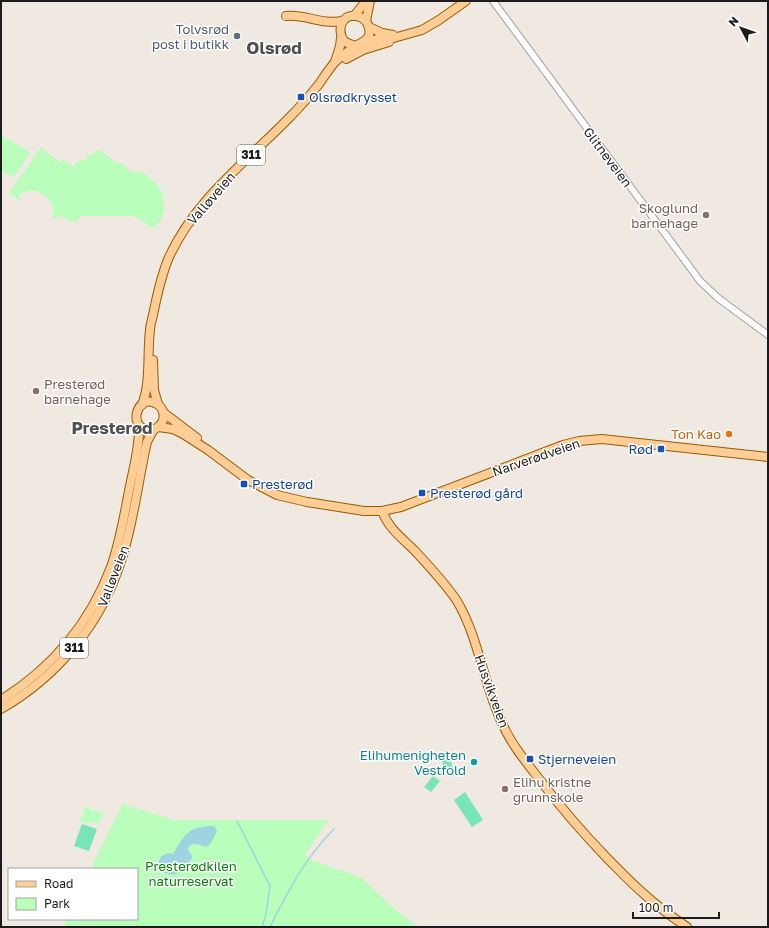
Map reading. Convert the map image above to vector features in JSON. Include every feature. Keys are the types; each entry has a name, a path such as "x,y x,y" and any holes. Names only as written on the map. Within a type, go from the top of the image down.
{"main road":[{"path":"354,16 366,1"},
{"path":"365,42 369,34 368,24 370,1"},
{"path":"365,42 390,39 422,30 466,1"},
{"path":"355,46 347,44 340,36 326,27 292,19 286,16 295,16 327,23 343,21 354,16 361,17 368,24 382,33 405,35"},
{"name":"311","path":"340,36 340,28 343,21"},
{"path":"326,74 335,70 346,59 353,55 405,35"},
{"name":"Valløveien","path":"334,63 340,46 340,36"},
{"name":"311","path":"355,46 365,42"},
{"name":"Valløveien","path":"142,405 146,389 150,329 157,293 173,250 191,219 224,180 290,118 334,63 355,46"},
{"name":"Valløveien","path":"153,317 153,387 158,404"},
{"path":"142,405 150,402 158,404"},
{"name":"311","path":"156,428 164,419 164,413 158,404"},
{"name":"311","path":"139,425 136,420 136,413 142,405"},
{"path":"164,413 189,431 208,450"},
{"path":"139,425 148,430 156,428 177,430 208,450"},
{"name":"Valløveien","path":"1,700 34,677 59,653 78,629 96,601 111,566 120,533 139,442 139,425"},
{"name":"Valløveien","path":"1,710 32,689 56,667 86,631 104,602 122,560 147,442 156,428"},
{"name":"Narverødveien","path":"208,450 261,488 286,497 348,509 371,511 382,511 412,503 553,449 579,441 602,439 768,457"},
{"name":"Husvikveien","path":"382,511 391,528 424,561 445,585 458,603 469,625 492,698 502,724 514,745 575,824 644,895 687,927"}],"street":[{"name":"Glitneveien","path":"493,1 700,281 718,298 768,335"}],"green space":[{"path":"1,135 30,152 14,177 1,171"},
{"path":"41,147 60,163 63,159 73,167 79,160 86,161 87,155 93,154 99,149 117,164 120,162 132,172 141,171 158,186 161,191 164,209 161,220 152,228 137,217 129,216 80,216 77,223 60,216 53,219 53,209 51,203 39,192 23,192 18,195 22,199 20,201 9,193"},
{"path":"450,758 453,768 445,771 442,761"},
{"path":"433,776 440,781 431,792 424,787"},
{"path":"465,792 483,820 472,827 454,800"},
{"name":"Presterødkilen naturreservat","path":"122,804 174,820 328,820 305,855 311,860 362,878 394,909 419,927 64,927 67,920 138,920 138,868 91,868"},
{"path":"85,807 103,813 99,824 91,821 90,824 80,821"},
{"path":"82,824 97,829 89,851 74,846"}],"water":[{"path":"214,826 217,831 211,843 206,847 195,844 191,845 188,850 192,858 181,872 177,874 168,874 157,869 161,856 169,853 173,854 183,838 189,832 197,828"}],"waterway":[{"path":"237,821 270,886 266,914 262,927"},
{"path":"270,927 298,875 314,851 334,829"}],"place":[{"name":"Tolvsrød post i butikk","path":"237,36"},
{"name":"Olsrødkrysset","path":"301,97"},
{"name":"Skoglund barnehage","path":"706,215"},
{"name":"Presterød barnehage","path":"36,391"},
{"name":"Ton Kao","path":"729,434"},
{"name":"Rød","path":"661,449"},
{"name":"Presterød","path":"244,484"},
{"name":"Presterød gård","path":"422,493"},
{"name":"Stjerneveien","path":"530,759"},
{"name":"Elihumenigheten Vestfold","path":"474,762"},
{"name":"Elihu kristne grunnskole","path":"505,789"}],"district":[{"name":"Olsrød","path":"274,48"},
{"name":"Presterød","path":"112,428"}]}
